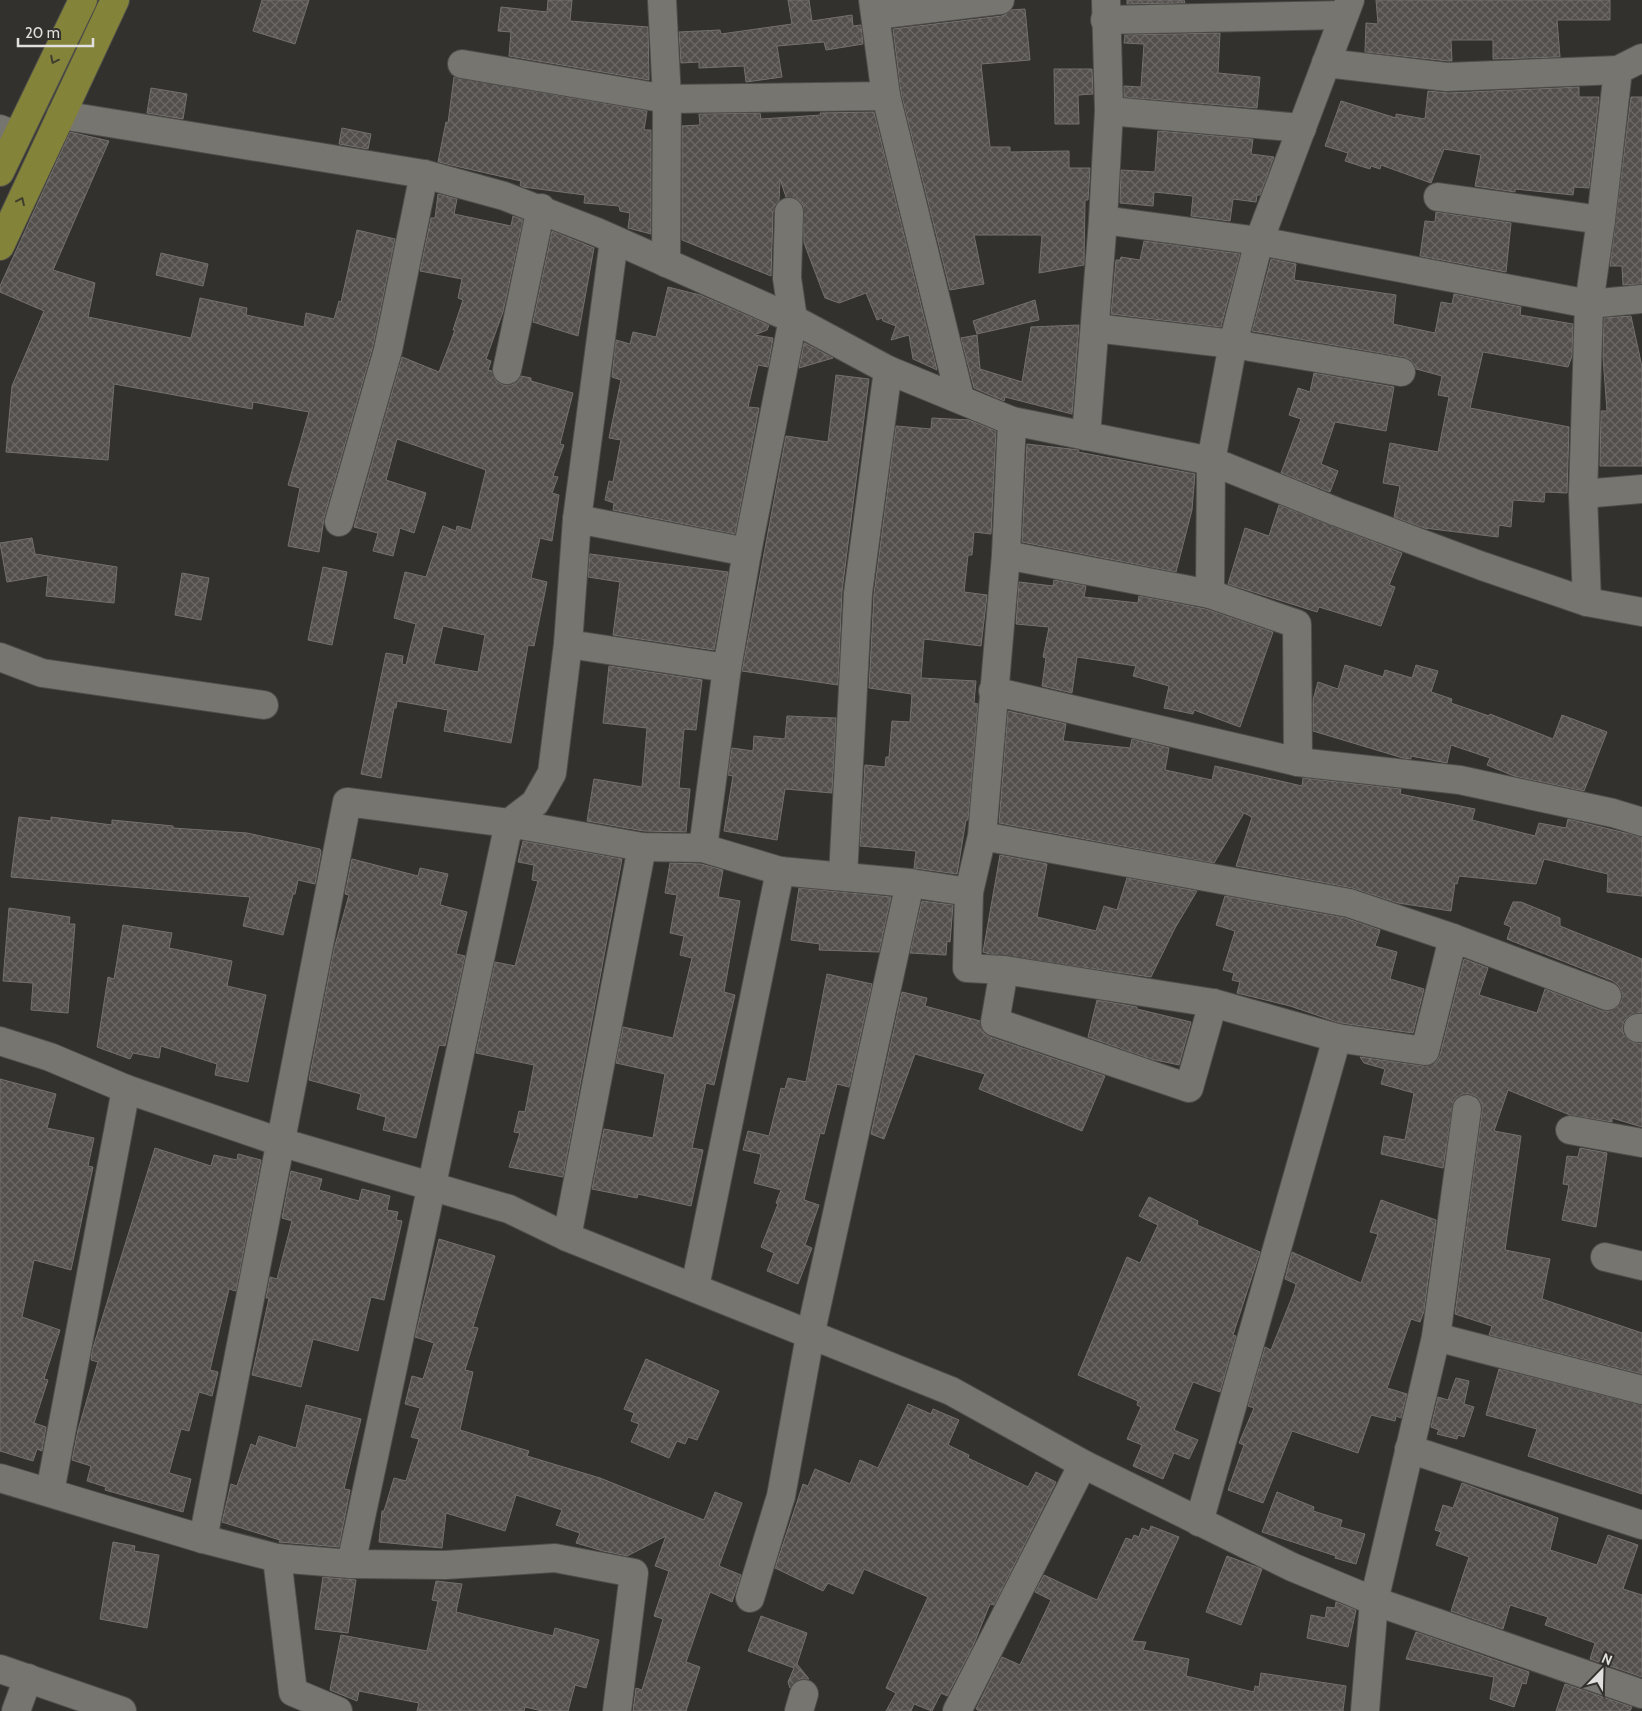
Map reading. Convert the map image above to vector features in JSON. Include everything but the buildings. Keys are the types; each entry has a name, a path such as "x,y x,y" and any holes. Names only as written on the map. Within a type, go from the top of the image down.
{"main road":[{"path":"0,172 8,132 83,0"},
{"path":"0,246 115,0"}],"street":[{"path":"662,0 667,99 666,263"},
{"path":"960,398 886,96 874,8 1000,0"},
{"path":"1086,436 1103,220 1109,111 1106,10 1347,7 1259,241 1233,344 1212,461 1210,594"},
{"path":"1326,63 1447,77 1618,70 1642,58"},
{"path":"462,64 667,99 886,96"},
{"path":"1587,602 1583,494 1589,304 1602,220 1618,70"},
{"path":"1109,111 1302,128"},
{"path":"60,115 424,174 541,208 793,319 888,370 1012,421 1212,461 1337,512 1587,602 1642,612"},
{"path":"339,522 388,350 424,174"},
{"path":"1438,197 1602,220"},
{"path":"507,370 541,208"},
{"path":"703,848 727,668 747,552 793,319 787,278 789,212"},
{"path":"1103,220 1259,241 1589,304 1642,299"},
{"path":"351,1564 509,823 535,803 552,773 568,644 577,520 614,240"},
{"path":"1095,328 1233,344 1401,372"},
{"path":"842,876 858,593 888,370"},
{"path":"1012,421 1006,555 982,836 969,892 967,968 1004,970 1213,1003 1337,1038 1425,1052 1453,938"},
{"path":"1583,494 1642,489"},
{"path":"577,520 747,552"},
{"path":"1006,555 1210,594 1298,624 1298,762"},
{"path":"568,644 727,668"},
{"path":"0,657 42,673 264,705"},
{"path":"993,691 1298,762 1460,780 1613,813 1642,822"},
{"path":"202,1539 347,802 509,823 642,847 703,848 780,871 910,883 969,892"},
{"path":"982,836 1349,903 1453,938 1607,996"},
{"path":"567,1237 642,847"},
{"path":"695,1287 780,871"},
{"path":"750,1598 781,1496 810,1336 910,883"},
{"path":"1004,970 996,1022 1189,1088 1213,1003"},
{"path":"1199,1522 1337,1038"},
{"path":"0,1041 50,1057 126,1089 280,1142 509,1210 567,1237 951,1391 1083,1464 1292,1567 1374,1601 1642,1694"},
{"path":"50,1492 126,1089"},
{"path":"1365,1711 1374,1601 1436,1337 1467,1109"},
{"path":"1570,1130 1642,1143"},
{"path":"1606,1257 1642,1266"},
{"path":"1436,1337 1642,1390"},
{"path":"1409,1449 1642,1525"},
{"path":"957,1711 1083,1464"},
{"path":"0,1478 202,1539 277,1558 351,1564 445,1565 555,1558 634,1573 617,1711"},
{"path":"277,1558 293,1692 338,1711"},
{"path":"0,1669 122,1711"},
{"path":"16,1711 28,1678"}]}
